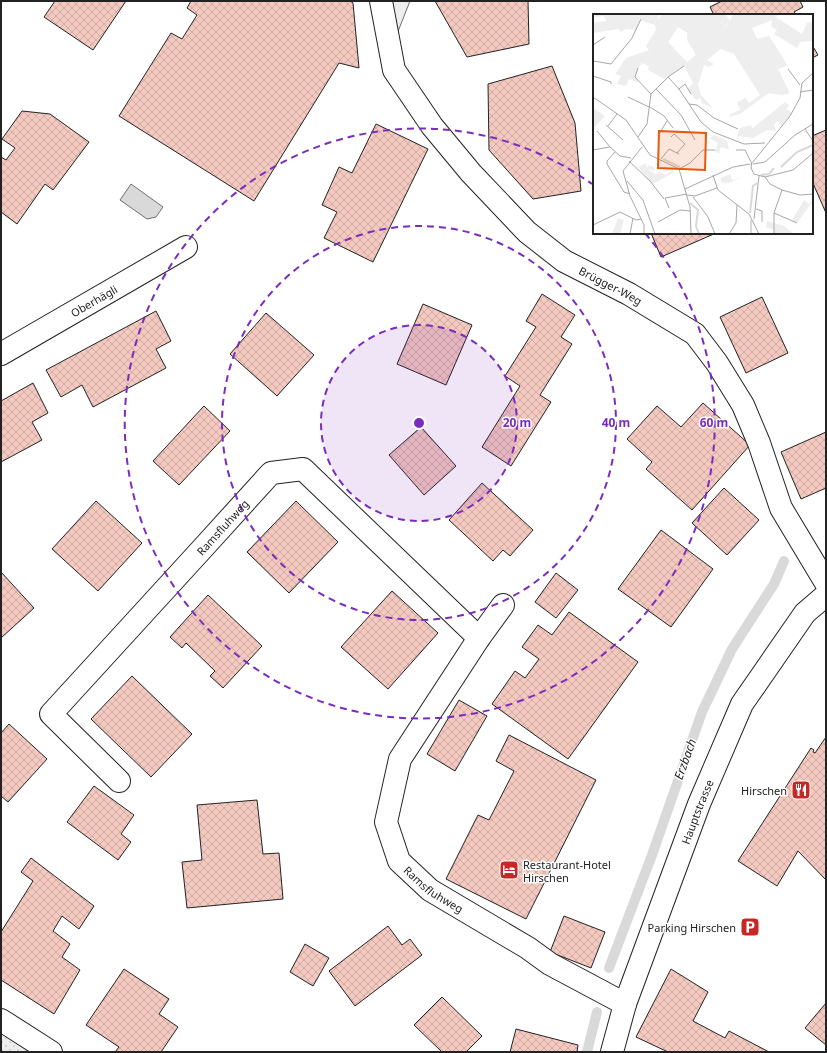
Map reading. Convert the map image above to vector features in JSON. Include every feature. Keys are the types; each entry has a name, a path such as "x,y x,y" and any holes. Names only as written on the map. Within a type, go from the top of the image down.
{"street":[{"name":"Brügger-Weg","path":"381,1 394,70 432,126 471,173 527,232 564,261 629,294 695,334 717,363 743,405 759,442 781,508 826,583"},
{"name":"Oberhägli","path":"1,354 186,247"},
{"name":"Ramsfluhweg","path":"119,781 51,714 271,473 303,468 479,638"},
{"name":"Hauptstrasse","path":"612,1052 624,1004 699,804 742,704 805,613 826,595"},
{"name":"Ramsfluhweg","path":"503,605 479,638 400,758 386,822 399,861 430,890 528,948 550,964 624,1004"},
{"path":"1,1020 51,1052"}],"shaded area":[{"path":"392,1 410,1 397,34"},
{"path":"131,184 163,207 156,217 147,219 120,200"},
{"path":"1,1033 32,1052 1,1052"}],"building":[{"path":"55,1 126,1 93,50 44,17"},
{"path":"191,1 350,1 353,3 359,68 339,63 254,201 119,116 171,33 182,39 197,15 187,8"},
{"path":"435,1 528,1 529,44 467,57"},
{"path":"722,1 800,1 803,7 794,12 795,14 714,14 710,7"},
{"path":"813,47 818,55 813,58"},
{"path":"552,66 575,123 581,191 533,199 489,150 488,84"},
{"path":"22,111 50,114 89,142 53,190 45,184 17,224 1,212 1,157 6,160 15,148 2,139"},
{"path":"376,124 428,149 373,262 324,238 337,212 322,205 339,167 352,173"},
{"path":"826,130 826,213 813,183 813,136"},
{"path":"651,234 714,234 661,257"},
{"path":"542,294 575,315 561,337 572,344 540,395 551,402 511,466 482,447 520,386 505,376 536,327 526,321"},
{"path":"762,297 788,353 746,373 720,317"},
{"path":"423,304 472,325 446,385 397,364"},
{"path":"156,311 171,341 156,349 166,368 93,407 82,385 61,397 46,370"},
{"path":"266,313 314,355 277,396 230,354"},
{"path":"33,383 48,413 32,422 42,440 1,462 1,401"},
{"path":"703,403 750,445 692,510 646,469 652,462 627,439 657,406 681,427"},
{"path":"204,406 230,431 179,485 153,461"},
{"path":"421,427 456,466 424,495 389,455"},
{"path":"826,432 826,488 801,499 781,452"},
{"path":"482,483 533,530 510,556 503,550 493,561 449,520"},
{"path":"724,488 759,520 727,555 692,523"},
{"path":"96,501 142,543 98,591 52,549"},
{"path":"296,501 338,542 289,593 247,552"},
{"path":"661,530 713,569 671,627 618,589"},
{"path":"1,572 34,608 1,638"},
{"path":"556,573 578,590 556,618 535,602"},
{"path":"392,591 438,633 388,689 341,647"},
{"path":"208,595 262,646 223,688 210,676 215,671 186,643 182,648 170,637"},
{"path":"569,612 638,662 568,759 492,704 515,671 525,678 539,659 522,647 538,625 552,635"},
{"path":"132,676 192,734 151,777 91,719"},
{"path":"459,700 487,716 455,771 427,754"},
{"path":"9,724 47,759 8,802 1,796 1,733"},
{"path":"509,735 596,780 526,919 446,879 478,815 489,820 514,771 496,761"},
{"path":"826,737 826,880 798,851 777,886 738,861 811,748 815,753"},
{"path":"94,786 134,815 121,834 131,842 118,860 67,822"},
{"path":"257,800 263,854 279,853 283,899 187,908 182,862 202,860 197,805"},
{"path":"31,858 94,906 79,929 62,916 53,931 70,944 62,957 80,970 54,1014 1,980 1,932 33,881 21,872"},
{"path":"564,916 605,932 591,968 550,952"},
{"path":"388,926 402,945 410,939 422,955 355,1006 329,971"},
{"path":"305,944 329,958 313,986 290,972"},
{"path":"124,969 169,999 159,1014 178,1027 161,1052 115,1052 119,1047 86,1025"},
{"path":"671,969 708,992 693,1021 725,1038 729,1031 769,1052 668,1052 636,1037"},
{"path":"442,997 482,1036 466,1052 442,1052 414,1025"},
{"path":"826,1003 826,1045 805,1028"},
{"path":"516,1029 578,1045 577,1052 510,1052"}],"waterway":[{"name":"Erzbach","path":"609,968 652,855 702,712 732,649 774,584 784,561"},
{"name":"Erzbach","path":"587,1052 597,1012"}],"place":[{"name":"Hirschen","path":"801,790"},
{"name":"Restaurant-Hotel Hirschen","path":"509,870"},
{"name":"Parking Hirschen","path":"750,927"}]}
